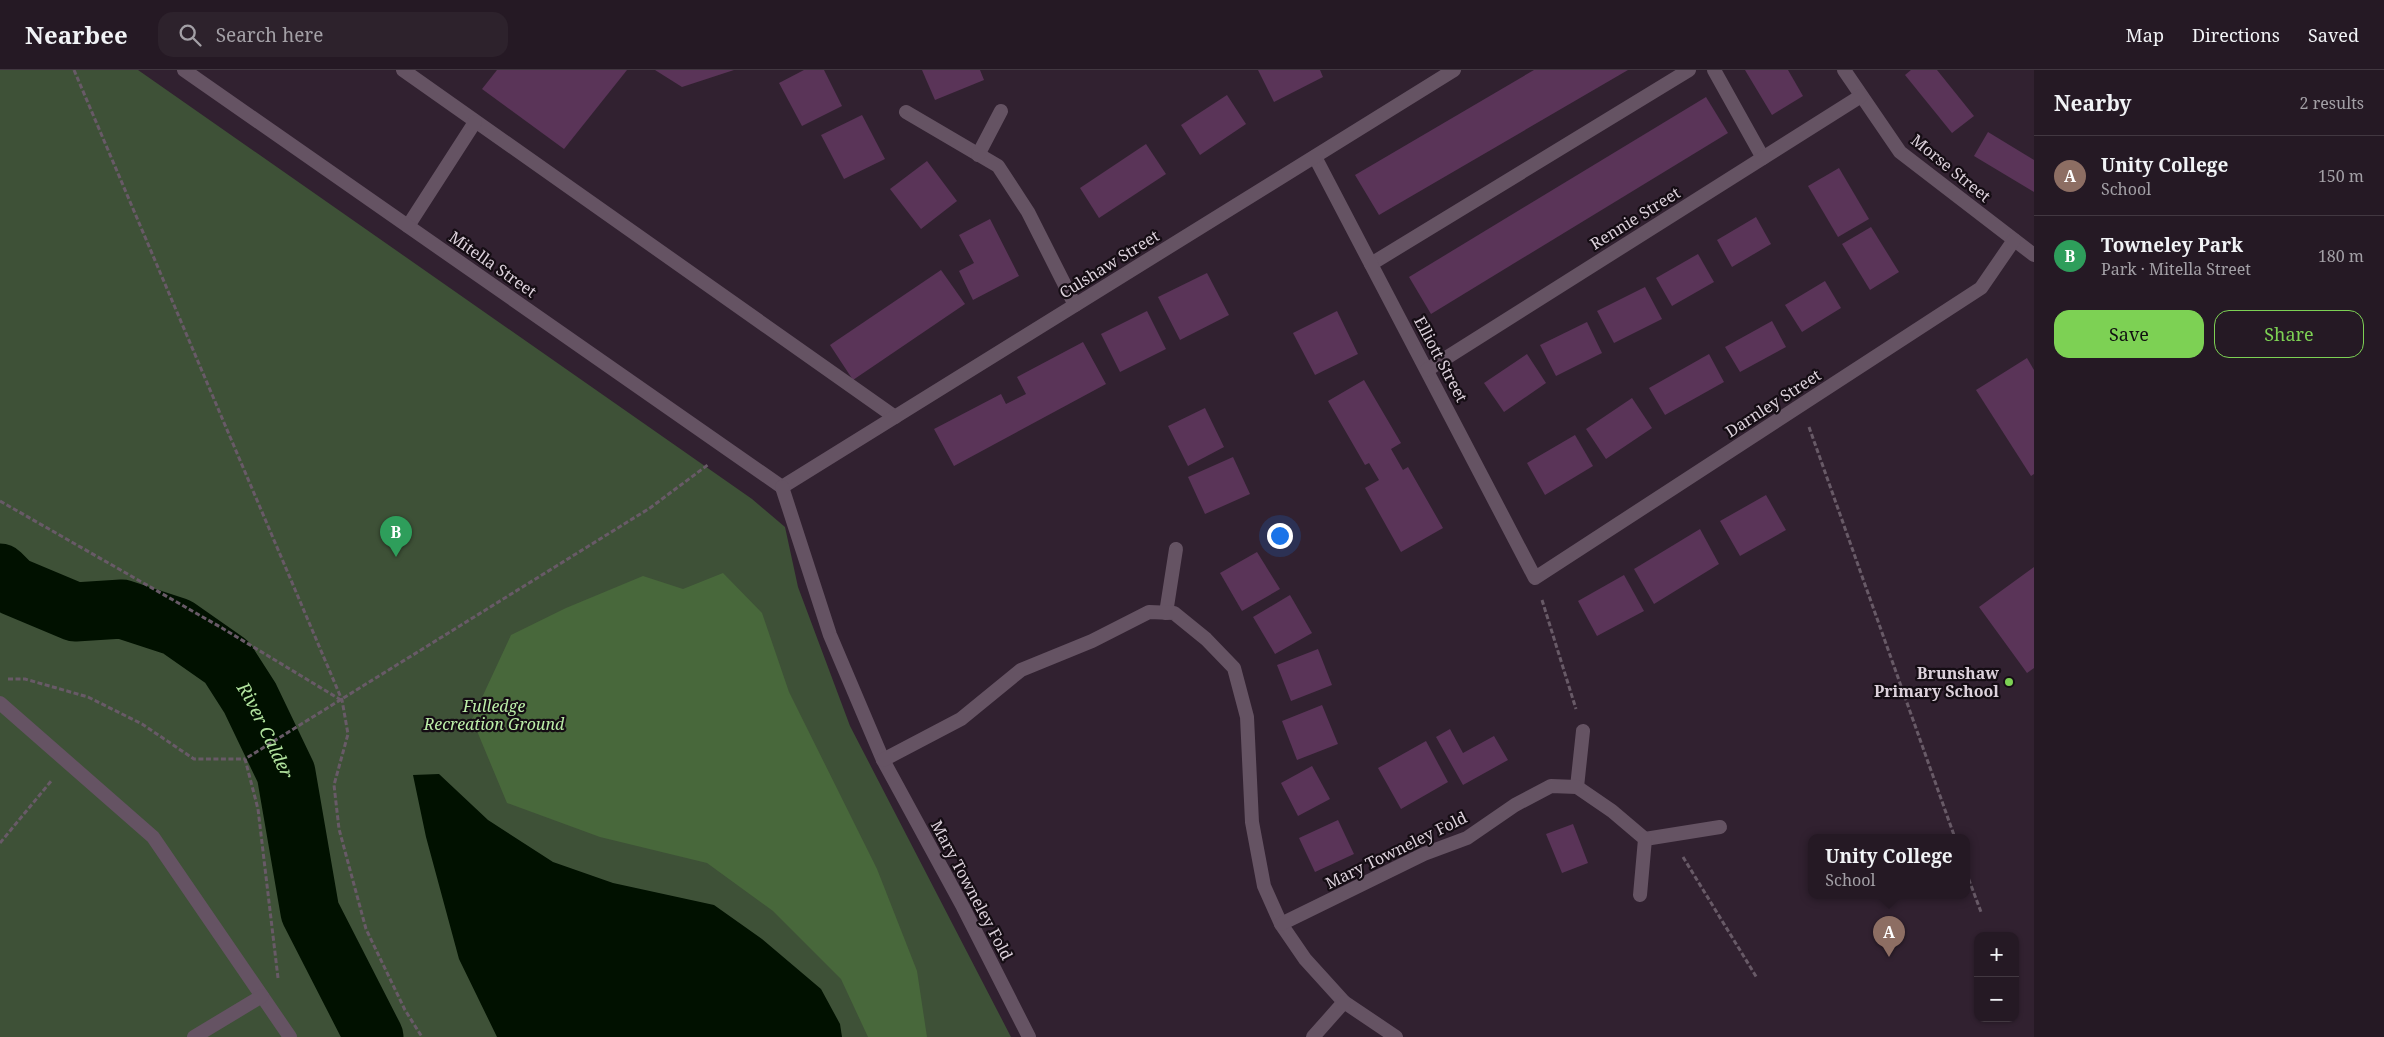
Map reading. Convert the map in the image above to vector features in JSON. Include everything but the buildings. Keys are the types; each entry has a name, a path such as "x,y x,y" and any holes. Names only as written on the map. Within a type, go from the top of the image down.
{"street":[{"name":"Mitella Street","path":"184,70 782,487"},
{"path":"402,70 895,418"},
{"name":"Culshaw Street","path":"782,487 1454,70"},
{"path":"1371,264 1689,70"},
{"path":"1714,70 1763,158"},
{"name":"Morse Street","path":"1844,70 1900,152 2034,255"},
{"name":"Rennie Street","path":"1427,370 1861,96"},
{"path":"978,154 1002,111"},
{"path":"906,112 998,166 1028,212 1075,306"},
{"path":"408,226 475,122"},
{"name":"Elliott Street","path":"1315,157 1535,578"},
{"name":"Darnley Street","path":"1535,578 1982,288 2014,240"},
{"name":"Mary Towneley Fold","path":"782,487 830,635 883,760 963,907 1029,1037"},
{"path":"1166,613 1176,549"},
{"path":"883,760 961,719 1021,670 1092,641 1149,612 1174,613 1206,639 1234,668 1247,717 1252,822 1264,886 1282,924 1304,960 1344,1002 1396,1037"},
{"path":"0,703 153,837 290,1037"},
{"path":"1577,788 1583,731"},
{"name":"Mary Towneley Fold","path":"1282,924 1424,854 1467,838 1515,805 1551,786 1577,788 1612,811 1645,839"},
{"path":"1640,895 1645,839 1720,828"},
{"path":"194,1037 262,996"},
{"path":"1313,1037 1344,1002"}],"path":[{"path":"74,70 342,700 348,734 334,785 339,828 366,929 405,1010 422,1037"},
{"path":"1801,406 1953,834"},
{"path":"0,679 25,679 88,697 142,724 194,759 245,759 650,508 705,468 726,448"},
{"path":"0,501 222,628 342,700"},
{"path":"1535,578 1583,731"},
{"path":"245,759 258,809 278,972 275,1015"},
{"path":"0,843 67,762"},
{"path":"1669,835 1756,978"},
{"path":"1970,883 1981,912"}],"green space":[{"name":"Fulledge Recreation Ground","path":"0,70 138,70 752,499 785,527 798,587 850,726 1011,1037 0,1037"},
{"path":"723,573 762,613 789,692 877,869 917,971 927,1037 868,1037 841,979 773,911 707,863 600,837 507,803 472,719 511,635 566,608 643,576 683,589"}],"shaded area":[{"path":"439,774 488,820 553,862 613,883 714,905 762,939 821,989 840,1024 842,1037 497,1037 459,959 426,837 413,775"}],"waterway":[{"name":"River Calder","path":"0,573 13,586 75,612 122,609 177,627 227,662 250,698 286,773 310,912 374,1037"}],"place":[{"name":"Towneley Park","path":"396,557"},
{"name":"Brunshaw Primary School","path":"2009,682"},
{"name":"Unity College","path":"1889,957"}]}
